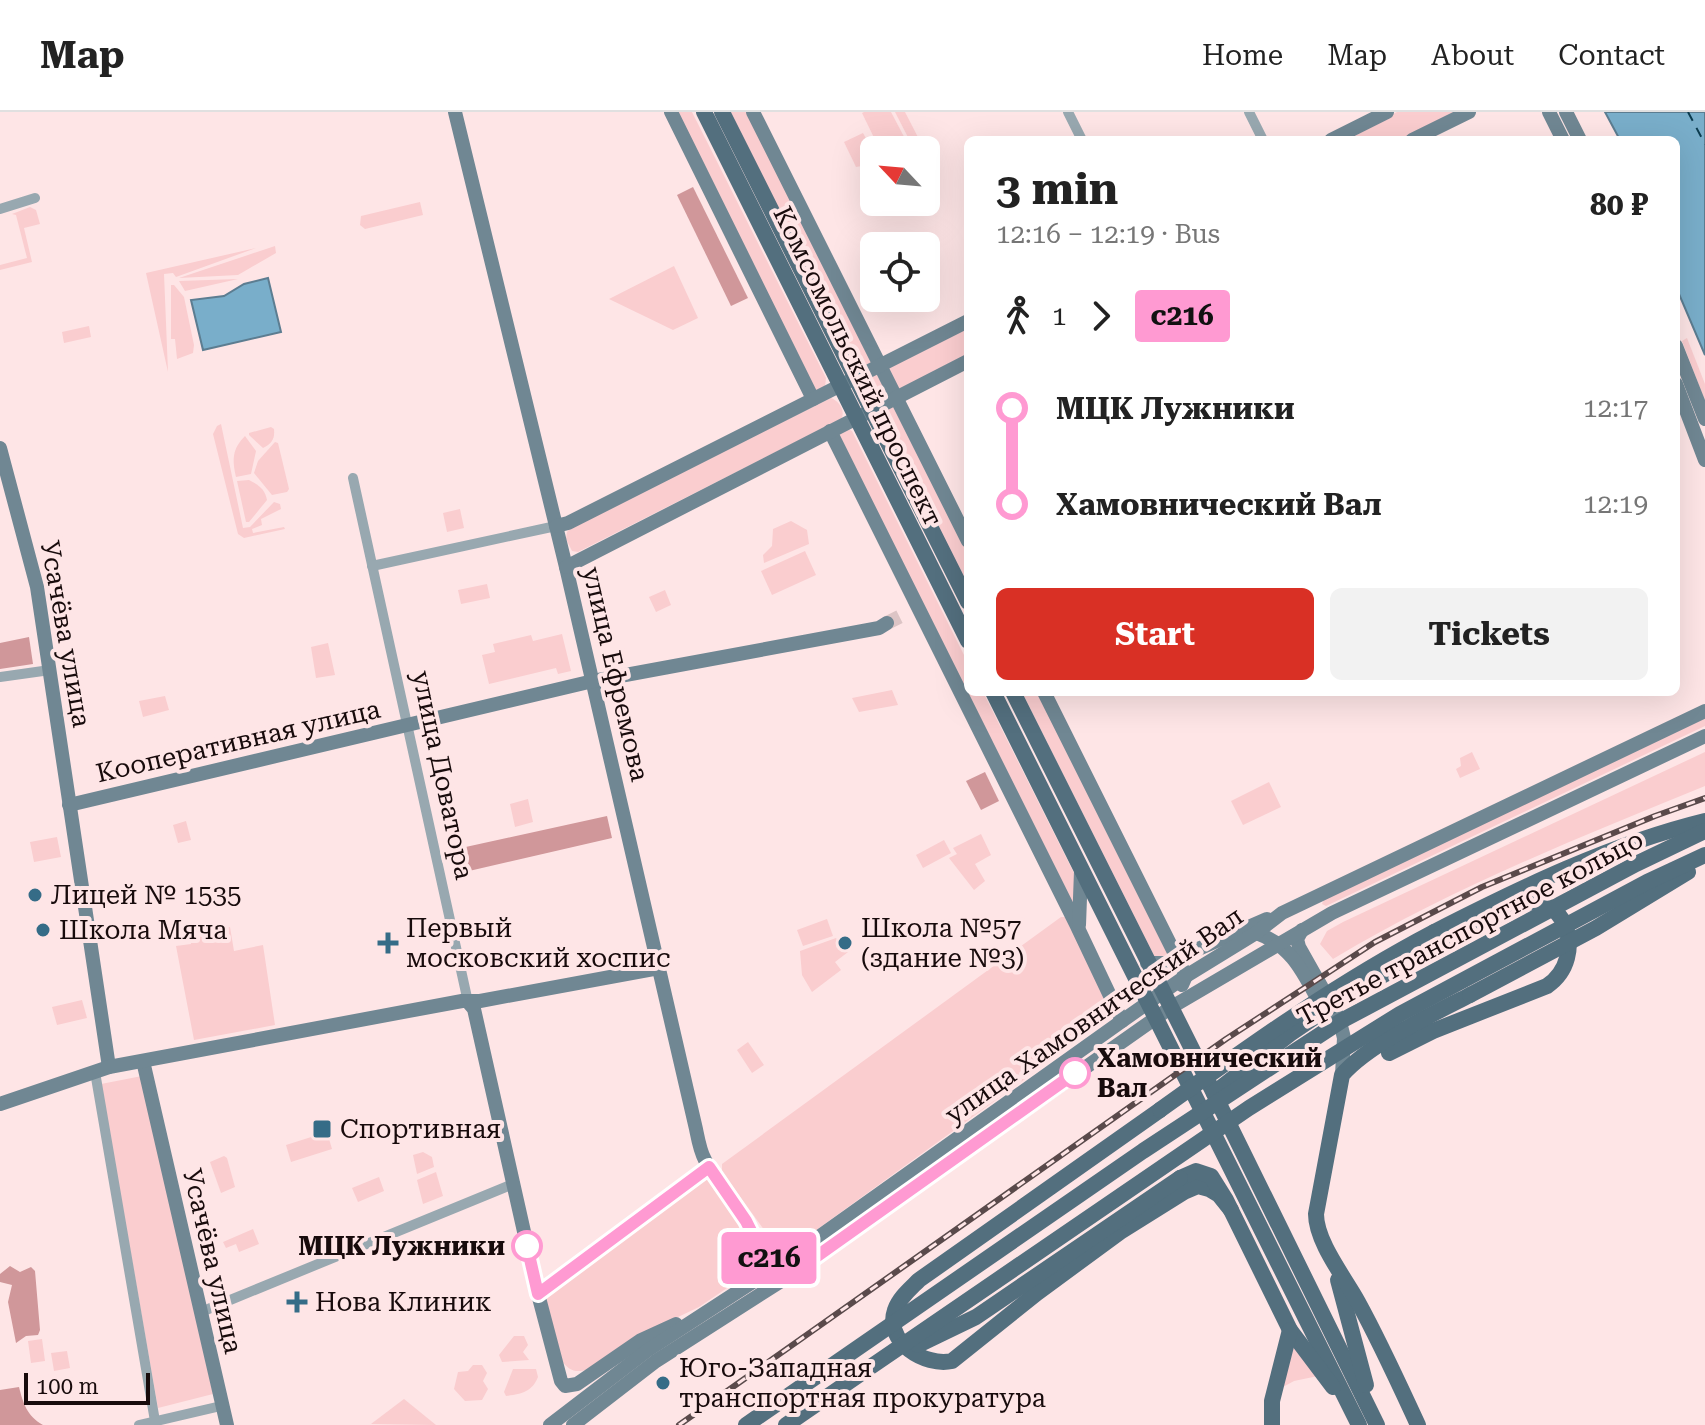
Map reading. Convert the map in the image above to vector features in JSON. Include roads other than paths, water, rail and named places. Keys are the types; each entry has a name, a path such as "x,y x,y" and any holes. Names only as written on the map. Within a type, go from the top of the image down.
{"main road":[{"name":"Комсомольский проспект","path":"704,112 848,381"},
{"name":"Комсомольский проспект","path":"722,112 964,632"},
{"name":"Комсомольский проспект","path":"864,413 964,595"},
{"path":"995,696 1357,1421"},
{"path":"1015,696 1378,1425"},
{"path":"1229,1205 1209,1189 1198,1186 1184,1192 1120,1232 952,1361 935,1363 924,1359 897,1336 893,1323 895,1310 903,1296 919,1280 1295,1013 1394,953 1505,896 1626,846 1705,821"},
{"name":"Третье транспортное кольцо","path":"746,1425 1143,1151 1341,1021 1636,864 1705,831"},
{"name":"Третье транспортное кольцо","path":"786,1425 1249,1108 1400,1014 1647,882 1705,855"},
{"path":"1378,1425 1358,1363 1332,1260 1316,1220 1342,1075 1379,1046 1596,928 1705,861"},
{"path":"1143,1151 1246,1067 1353,991 1524,902 1541,903 1561,918 1569,934 1570,945 1559,976 1539,990 1404,1044 1358,1073 1348,1082 1336,1102"},
{"path":"1220,1147 1229,1205"},
{"path":"866,1370 976,1317 1180,1178 1203,1171 1211,1176 1229,1205 1290,1330 1357,1421"},
{"path":"1332,1260 1359,1303 1418,1425"},
{"path":"1272,1425 1272,1401 1290,1330"}],"street":[{"name":"улица Ефремова","path":"455,112 566,567 703,1158 756,1240 782,1263"},
{"path":"671,112 813,399"},
{"name":"Комсомольский проспект","path":"753,112 964,533"},
{"path":"1068,112 1080,136"},
{"path":"1249,112 1261,136"},
{"path":"1339,136 1387,112"},
{"path":"1420,136 1469,112"},
{"path":"1549,112 1561,136"},
{"path":"1566,112 1578,136"},
{"path":"0,209 35,198"},
{"path":"372,566 568,523 964,323"},
{"path":"1680,356 1705,419"},
{"path":"566,567 964,363"},
{"path":"1680,394 1705,460"},
{"name":"Комсомольский проспект","path":"830,431 912,611 1080,933 1122,1021"},
{"name":"Усачёва улица","path":"0,448 32,561 50,670 102,1070 155,1421"},
{"name":"улица Доватора","path":"353,478 468,1002 474,1009 538,1294 561,1381 565,1386 577,1384 641,1340 710,1310"},
{"name":"Кооперативная улица","path":"69,805 593,681 879,628 887,623"},
{"path":"0,677 50,670"},
{"path":"1046,696 1186,976 1167,1000"},
{"name":"улица Хамовнический Вал","path":"1186,976 1256,933 1282,913 1705,711"},
{"name":"улица Хамовнический Вал","path":"573,1425 652,1355 799,1269 1167,1000 1346,906 1705,736"},
{"path":"1080,933 1081,867"},
{"path":"1147,963 1166,963 1282,913"},
{"path":"1302,930 1297,939 1299,947 1339,1018 1344,1038 1342,1075"},
{"path":"1256,933 1290,953 1337,1034 1344,1057"},
{"path":"0,1104 102,1070 143,1061 462,1001 659,968"},
{"name":"улица Хамовнический Вал","path":"550,1425 1122,1021 1151,1011"},
{"name":"Усачёва улица","path":"143,1061 227,1425"},
{"path":"201,1312 513,1184"},
{"path":"756,1240 762,1259 759,1278"},
{"path":"782,1263 799,1269"},
{"path":"139,1425 221,1406"}],"water":[{"path":"1605,112 1705,112 1705,355 1680,296 1680,136 1618,136"},
{"path":"268,278 281,332 203,350 191,300 224,296 244,284"}],"tunnel":[{"path":"887,623 905,614"}],"railway":[{"path":"679,1425 1226,1039 1375,942 1482,887 1705,798"}],"place":[{"name":"Лицей № 1535","path":"35,895"},
{"name":"Школа Мяча","path":"43,930"},
{"name":"Первый московский хоспис","path":"388,943"},
{"name":"Школа №57 (здание №3)","path":"845,943"},
{"name":"Хамовнический Вал","path":"1075,1073"},
{"name":"Спортивная","path":"322,1129"},
{"name":"МЦК Лужники","path":"527,1246"},
{"name":"Нова Клиник","path":"297,1302"},
{"name":"Юго-Западная транспортная прокуратура","path":"663,1383"}]}
